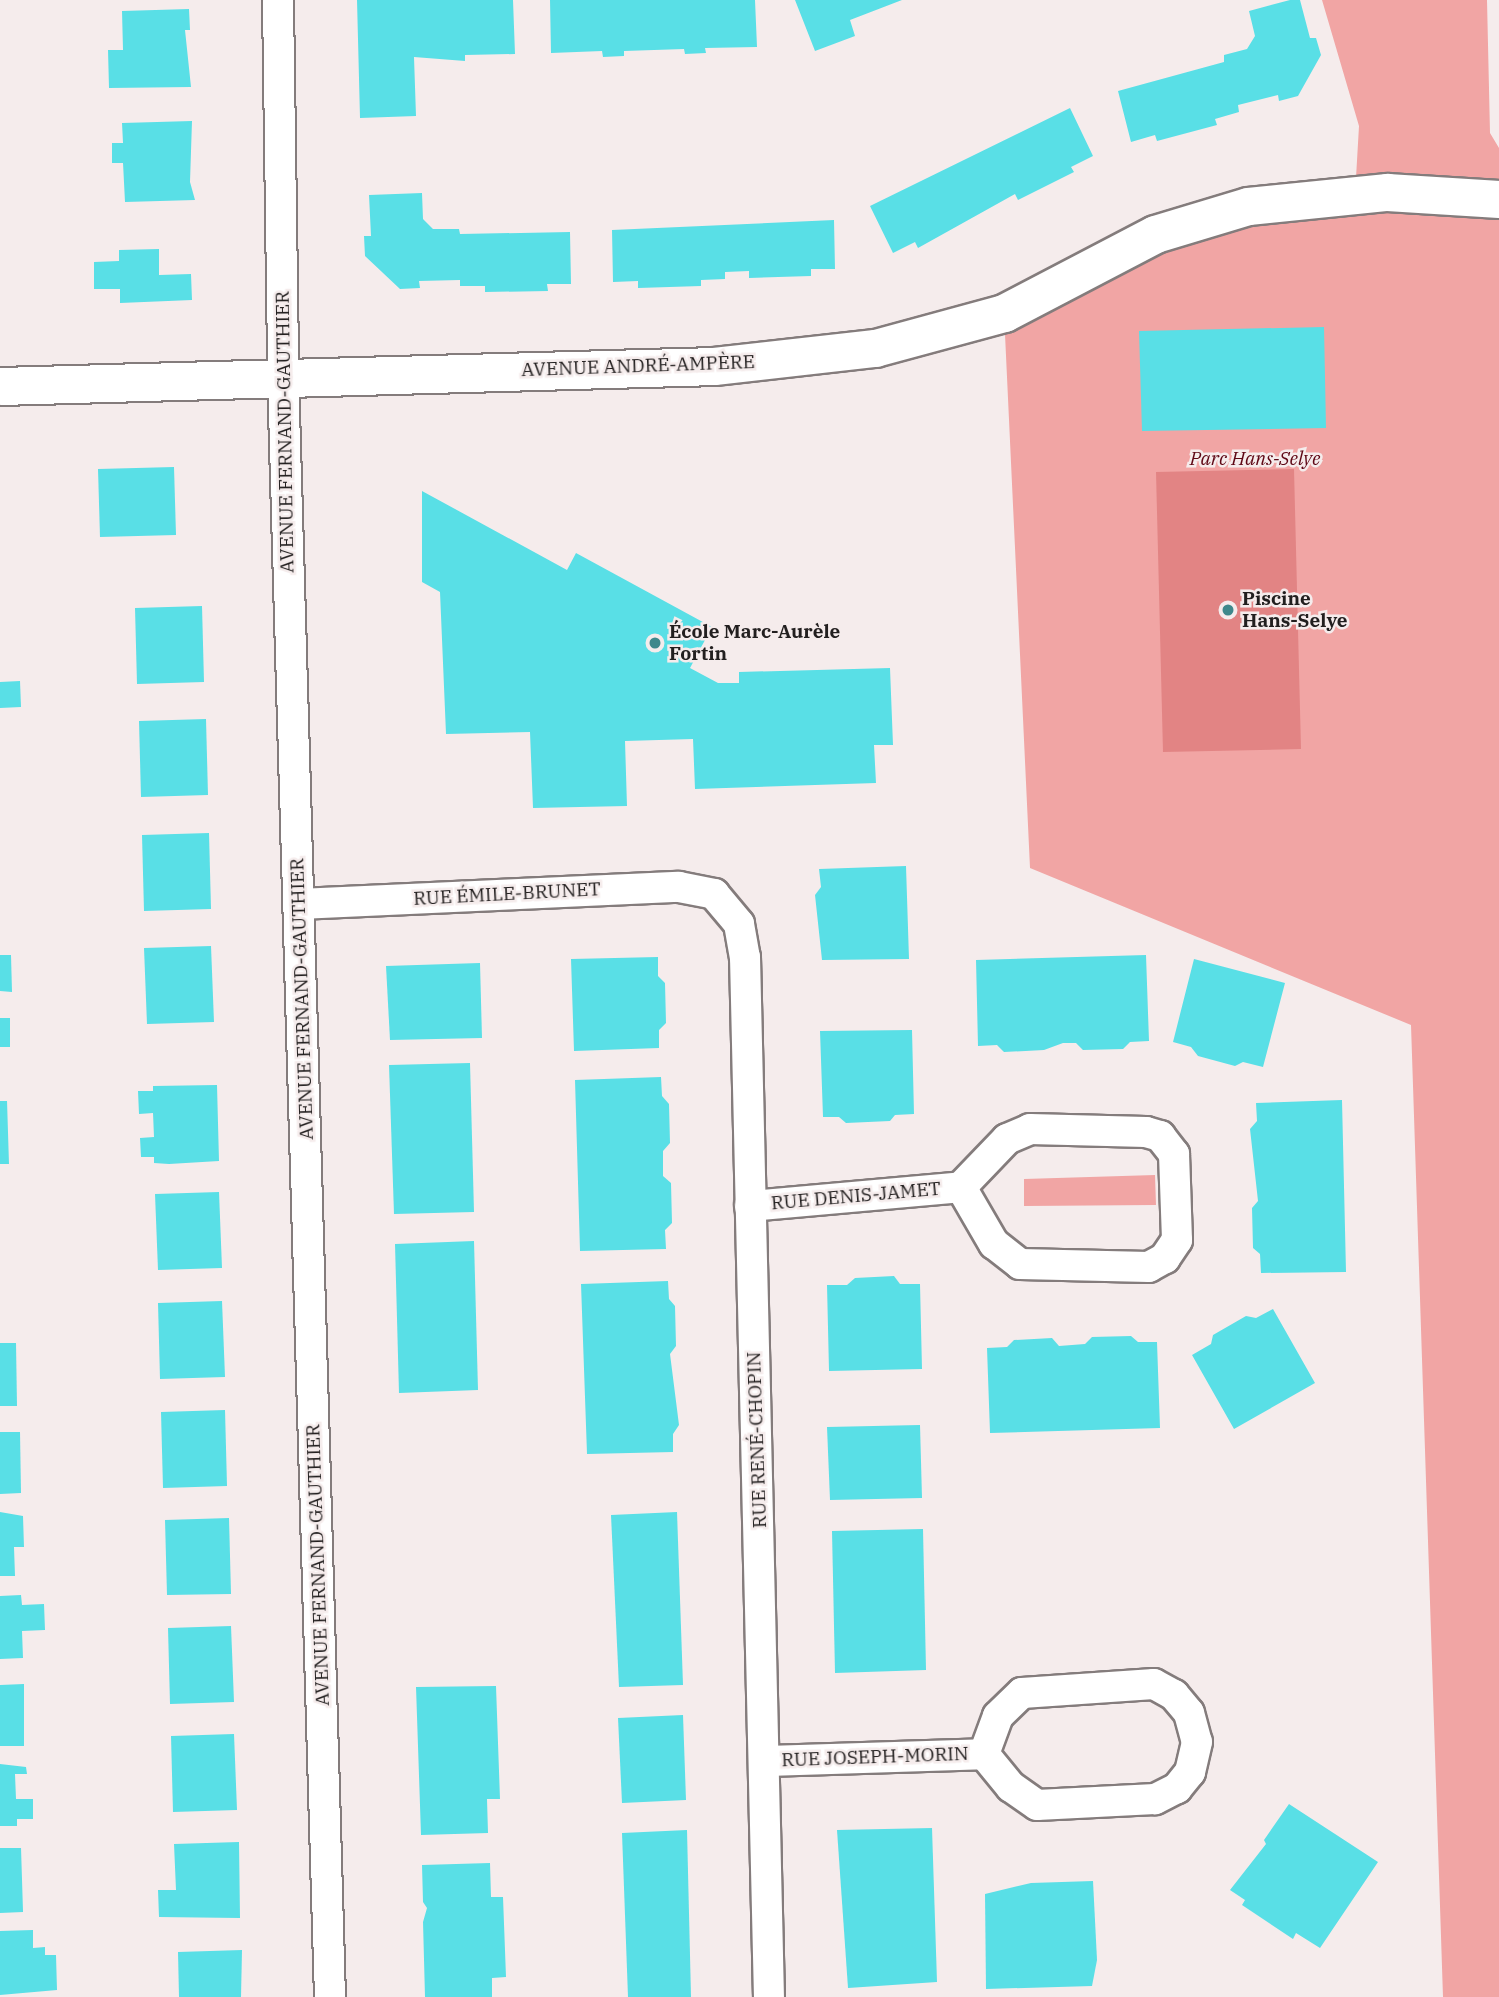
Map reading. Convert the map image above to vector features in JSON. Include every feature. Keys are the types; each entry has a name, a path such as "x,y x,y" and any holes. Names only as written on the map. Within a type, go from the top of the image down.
{"street":[{"name":"AVENUE FERNAND-GAUTHIER","path":"278,0 283,376 330,1997"},
{"name":"AVENUE ANDRÉ-AMPÈRE","path":"0,386 714,366 875,348 1004,313 1155,234 1248,206 1387,192 1499,200"},
{"name":"RUE ÉMILE-BRUNET","path":"299,904 679,887 714,894"},
{"name":"RUE RENÉ-CHOPIN","path":"714,894 740,924 745,957 766,1761 769,1997"},
{"name":"RUE DENIS-JAMET","path":"750,1206 961,1187 1007,1139 1030,1129 1160,1136 1174,1154 1177,1240 1166,1258 1149,1267 1020,1264 994,1244 961,1187"},
{"name":"RUE JOSEPH-MORIN","path":"1154,1684 1174,1695 1189,1713 1197,1742 1190,1772 1177,1788 1155,1799 1037,1805 1011,1787 984,1754 998,1716 1021,1693 1038,1689 1154,1684"},
{"name":"RUE JOSEPH-MORIN","path":"766,1761 984,1754"}],"green space":[{"name":"Parc Hans-Selye","path":"1322,0 1487,0 1490,133 1499,148 1499,1997 1443,1997 1411,1025 1030,868 1004,313 1155,234 1355,195 1359,126"},
{"path":"1155,1175 1156,1205 1024,1206 1024,1179"}],"shaded area":[{"name":"Piscine Hans-Selye","path":"1294,469 1301,749 1163,752 1156,472"}],"building":[{"path":"357,0 513,0 515,54 465,55 465,61 414,57 416,116 360,118"},
{"path":"550,0 755,0 757,47 705,48 706,53 685,54 684,49 624,51 624,56 603,57 602,51 551,53"},
{"path":"795,0 902,0 850,20 855,36 815,51"},
{"path":"1290,0 1300,0 1310,38 1316,38 1321,55 1298,96 1279,101 1278,95 1238,105 1239,112 1215,119 1217,125 1157,141 1155,135 1131,142 1118,91 1224,62 1224,55 1247,49 1255,36 1249,11"},
{"path":"189,9 190,30 185,30 191,87 109,88 108,50 123,50 122,11"},
{"path":"1070,108 1093,156 1071,167 1074,172 1018,200 1015,194 918,248 915,242 893,253 870,206"},
{"path":"192,121 190,182 195,200 125,202 123,163 112,163 112,143 123,143 122,123"},
{"path":"422,193 423,219 433,229 459,229 460,234 570,232 571,284 547,284 548,291 485,292 485,286 460,286 460,280 419,281 420,288 400,289 365,256 364,236 371,236 369,195"},
{"path":"834,220 835,269 811,269 811,276 749,278 749,271 725,272 725,279 701,280 701,286 638,288 638,281 613,282 612,230"},
{"path":"159,249 159,275 191,274 192,300 120,303 120,289 94,289 94,262 119,261 119,250"},
{"path":"1324,327 1326,428 1142,431 1139,331"},
{"path":"174,467 176,535 100,537 98,469"},
{"path":"422,491 567,570 576,553 712,627 690,668 718,683 739,683 739,672 890,668 893,745 874,745 876,783 695,789 693,739 625,741 627,806 533,808 530,732 446,734 440,592 422,582"},
{"path":"202,606 204,682 137,684 135,608"},
{"path":"20,681 21,707 0,708 0,682"},
{"path":"206,719 208,795 141,797 139,721"},
{"path":"209,833 211,909 144,911 142,835"},
{"path":"906,866 909,959 822,960 815,895 821,887 819,869"},
{"path":"211,946 214,1022 147,1024 144,948"},
{"path":"0,955 11,955 12,992 0,991"},
{"path":"1146,955 1149,1041 1130,1042 1123,1049 1083,1050 1076,1043 1063,1043 1044,1050 1004,1052 997,1045 978,1046 976,960"},
{"path":"658,957 658,976 665,983 666,1023 659,1030 659,1048 574,1051 571,959"},
{"path":"1194,959 1285,983 1263,1067 1243,1062 1235,1066 1198,1056 1191,1047 1173,1042"},
{"path":"480,963 482,1038 390,1040 386,966"},
{"path":"0,1018 10,1018 10,1047 0,1047"},
{"path":"912,1030 914,1114 895,1115 890,1121 846,1123 839,1117 823,1117 820,1031"},
{"path":"470,1063 474,1212 394,1214 389,1065"},
{"path":"661,1077 662,1096 669,1104 670,1143 663,1151 663,1176 671,1183 672,1223 665,1230 666,1249 580,1251 575,1080"},
{"path":"217,1085 219,1161 169,1164 154,1163 154,1157 141,1157 140,1138 154,1137 153,1113 139,1114 138,1091 153,1091 153,1086"},
{"path":"1342,1100 1346,1272 1261,1273 1260,1254 1253,1248 1252,1208 1258,1201 1250,1129 1257,1121 1256,1103"},
{"path":"0,1101 7,1101 9,1164 0,1164"},
{"path":"219,1192 222,1268 158,1270 155,1194"},
{"path":"474,1241 478,1390 399,1393 395,1244"},
{"path":"894,1276 900,1284 920,1284 922,1369 829,1371 827,1285 847,1285 855,1278"},
{"path":"668,1281 669,1299 675,1306 676,1346 670,1354 679,1425 673,1434 673,1452 587,1454 581,1284"},
{"path":"222,1301 225,1377 160,1379 158,1303"},
{"path":"1273,1309 1315,1383 1234,1429 1192,1355 1211,1344 1213,1335 1246,1316 1256,1318"},
{"path":"1131,1336 1138,1342 1157,1342 1160,1428 990,1433 987,1348 1007,1347 1014,1340 1052,1338 1059,1346 1085,1344 1092,1337"},
{"path":"0,1343 16,1343 17,1406 0,1406"},
{"path":"225,1410 227,1486 163,1488 161,1412"},
{"path":"920,1425 922,1498 830,1500 827,1427"},
{"path":"0,1432 20,1432 21,1493 0,1494"},
{"path":"0,1512 23,1516 24,1547 14,1547 15,1576 0,1576"},
{"path":"677,1512 683,1685 619,1687 611,1515"},
{"path":"229,1518 231,1594 167,1595 165,1520"},
{"path":"923,1529 926,1670 835,1673 832,1531"},
{"path":"21,1595 22,1605 44,1604 45,1630 22,1631 23,1658 0,1659 0,1596"},
{"path":"231,1626 234,1702 170,1704 168,1628"},
{"path":"24,1684 24,1746 0,1746 0,1685"},
{"path":"496,1686 500,1799 487,1799 488,1833 421,1835 416,1687"},
{"path":"683,1715 686,1800 622,1803 618,1718"},
{"path":"234,1734 237,1810 173,1812 171,1736"},
{"path":"0,1764 26,1767 27,1774 15,1774 16,1799 33,1799 33,1819 17,1819 17,1826 0,1826"},
{"path":"1289,1804 1378,1862 1320,1948 1296,1933 1293,1939 1242,1905 1245,1900 1230,1890 1266,1844 1264,1840"},
{"path":"932,1828 937,1982 848,1988 837,1830"},
{"path":"687,1830 691,1997 628,1997 622,1833"},
{"path":"239,1842 240,1918 159,1917 158,1890 176,1890 174,1844"},
{"path":"0,1848 21,1848 23,1912 0,1913"},
{"path":"490,1863 491,1897 503,1897 506,1977 492,1978 492,1997 425,1997 423,1922 427,1908 423,1902 422,1865"},
{"path":"1093,1881 1097,1960 1092,1986 986,1989 985,1894 1031,1883"},
{"path":"33,1930 33,1948 45,1947 45,1955 56,1955 57,1990 0,1995 0,1931"},
{"path":"242,1950 241,1997 179,1997 178,1952"}],"place":[{"name":"Piscine Hans-Selye","path":"1228,610"},
{"name":"École Marc-Aurèle Fortin","path":"655,643"}]}
